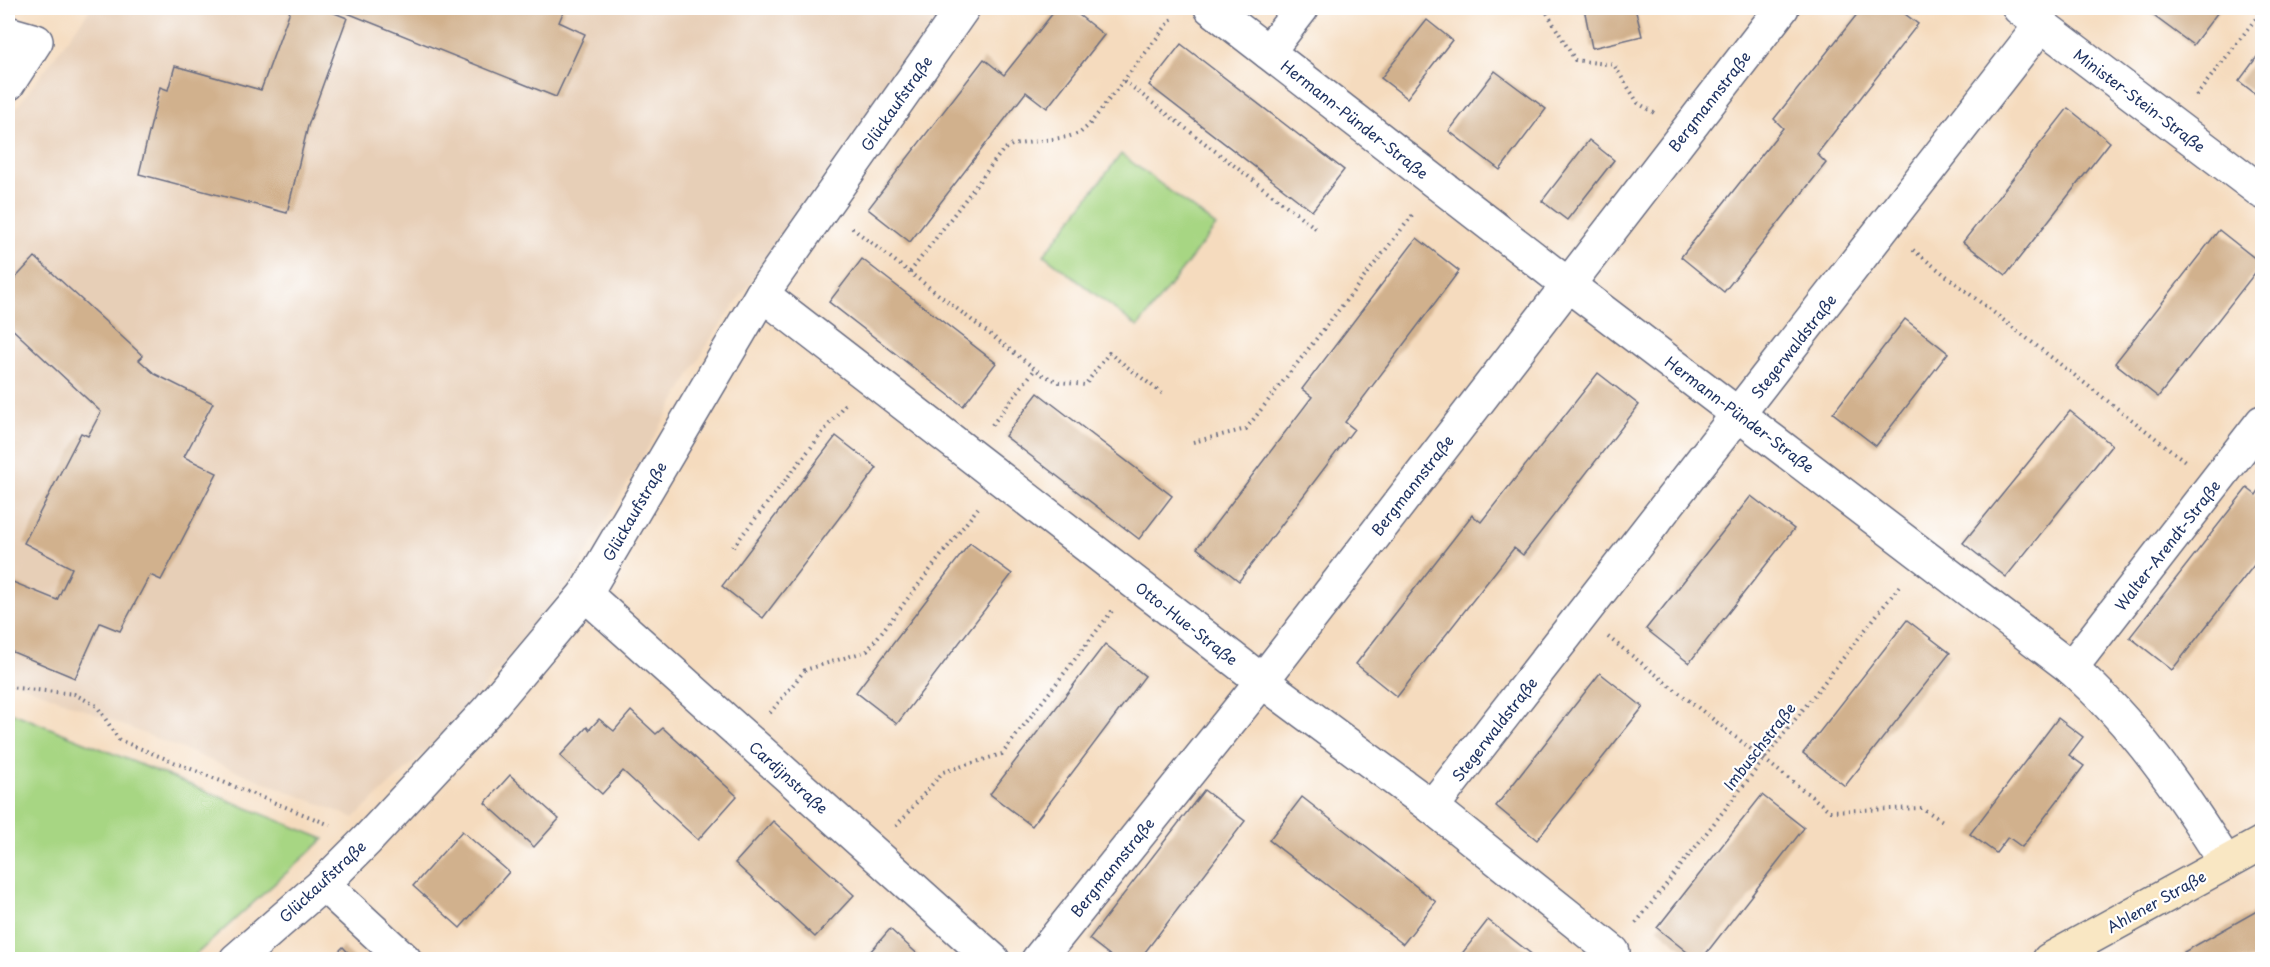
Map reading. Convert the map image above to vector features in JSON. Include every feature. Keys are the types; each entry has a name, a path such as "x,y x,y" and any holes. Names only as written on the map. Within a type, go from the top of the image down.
{"main road":[{"name":"Ahlener Straße","path":"2049,960 2262,843"}],"street":[{"name":"Glückaufstraße","path":"236,960 323,884 367,840 502,695 585,594 762,294 963,8"},
{"name":"Hermann-Pünder-Straße","path":"1211,8 1567,284 1741,414 2071,668 2105,698 2152,752 2226,863"},
{"path":"1268,52 1302,8"},
{"name":"Bergmannstraße","path":"1038,960 1262,681 1782,8"},
{"name":"Minister-Stein-Straße","path":"2030,16 2262,192"},
{"name":"Stegerwaldstraße","path":"1432,807 1884,228 2030,16"},
{"path":"8,84 22,37"},
{"name":"Otto-Hue-Straße","path":"762,294 1262,681 1432,807 1613,952"},
{"name":"Walter-Arendt-Straße","path":"2071,668 2262,422"},
{"name":"Cardijnstraße","path":"585,594 993,960"},
{"path":"323,884 405,960"}],"path":[{"path":"910,272 1003,150 1012,145 1080,133 1181,8"},
{"path":"1544,8 1575,60 1614,65 1638,103 1685,133"},
{"path":"2174,125 2262,12 2255,8"},
{"path":"1124,81 1318,230"},
{"path":"1193,442 1246,429 1437,183"},
{"path":"824,206 1036,368 1059,382 1085,385 1109,353 1163,394"},
{"path":"1884,228 2214,484"},
{"path":"970,454 1036,368"},
{"path":"734,547 868,375"},
{"path":"748,740 805,670 867,651 1000,478"},
{"name":"Imbuschstraße","path":"1613,952 1924,555"},
{"path":"873,852 943,772 1002,754 1134,582"},
{"path":"1582,616 1763,760 1830,810 1922,808 1944,822"},
{"path":"8,687 74,694 97,706 119,740 367,840"}],"shaded area":[{"path":"91,8 943,8 710,340 570,583 449,730 354,818 8,679 8,119"}],"green space":[{"path":"1121,154 1216,226 1138,327 1044,255"},
{"path":"8,711 324,839 191,959 8,959"}],"building":[{"path":"291,8 322,8 347,18 308,126 287,213 139,174 160,87 168,90 175,66 261,90"},
{"path":"335,8 565,8 559,22 585,34 556,97"},
{"path":"1057,8 1070,8 1104,35 1047,108 1026,92 910,242 868,209 984,59 1004,75"},
{"path":"1584,8 1635,8 1642,36 1592,48"},
{"path":"1862,8 1897,8 1918,24 1817,154 1826,163 1724,292 1681,257 1783,128 1774,119"},
{"path":"2143,8 2221,8 2193,45"},
{"path":"1427,20 1452,40 1407,98 1381,78"},
{"path":"1181,44 1344,170 1312,211 1149,85"},
{"path":"2262,50 2262,99 2239,81"},
{"path":"1495,71 1546,109 1500,170 1449,131"},
{"path":"2068,108 2110,142 2006,275 1963,242"},
{"path":"1589,140 1614,160 1567,220 1542,201"},
{"path":"2219,230 2262,264 2158,397 2115,363"},
{"path":"1417,238 1459,271 1345,422 1354,429 1239,581 1197,548 1312,397 1302,389"},
{"path":"35,257 143,356 139,360 155,374 213,403 184,457 217,473 161,580 150,575 120,631 100,623 75,678 8,650 8,580 57,600 72,568 24,543 81,433 88,436 101,412 8,325 8,286"},
{"path":"862,259 996,363 963,406 829,302"},
{"path":"1905,319 1948,353 1876,446 1833,413"},
{"path":"1598,373 1639,405 1523,555 1514,548 1397,697 1356,664 1472,515 1481,522"},
{"path":"1038,393 1172,496 1139,539 1005,436"},
{"path":"2070,411 2112,445 2006,577 1963,543"},
{"path":"836,436 877,468 763,618 722,586"},
{"path":"2262,486 2262,555 2172,670 2130,637 2247,488 2256,495"},
{"path":"1751,496 1794,529 1689,663 1646,629"},
{"path":"970,543 1012,574 897,724 856,692"},
{"path":"1907,620 1950,653 1845,786 1803,753"},
{"path":"1105,644 1145,676 1032,826 990,794"},
{"path":"1600,673 1643,707 1537,840 1496,806"},
{"path":"631,711 656,734 663,728 737,796 698,840 623,771 602,794 560,756 587,727 589,730 599,719 614,731"},
{"path":"2058,718 2083,737 2069,755 2084,766 2022,847 2008,837 1996,853 1970,834"},
{"path":"510,775 559,819 534,847 485,803"},
{"path":"1204,790 1245,821 1139,960 1116,960 1089,939"},
{"path":"1762,795 1804,828 1701,960 1697,960 1657,928"},
{"path":"1302,797 1436,902 1403,944 1269,840"},
{"path":"773,821 854,895 815,937 735,863"},
{"path":"462,831 509,872 460,928 413,886"},
{"path":"2262,908 2262,960 2189,960 2184,952"},
{"path":"1488,920 1539,960 1457,960"},
{"path":"890,929 924,960 863,960"},
{"path":"343,947 355,960 330,960"}]}
